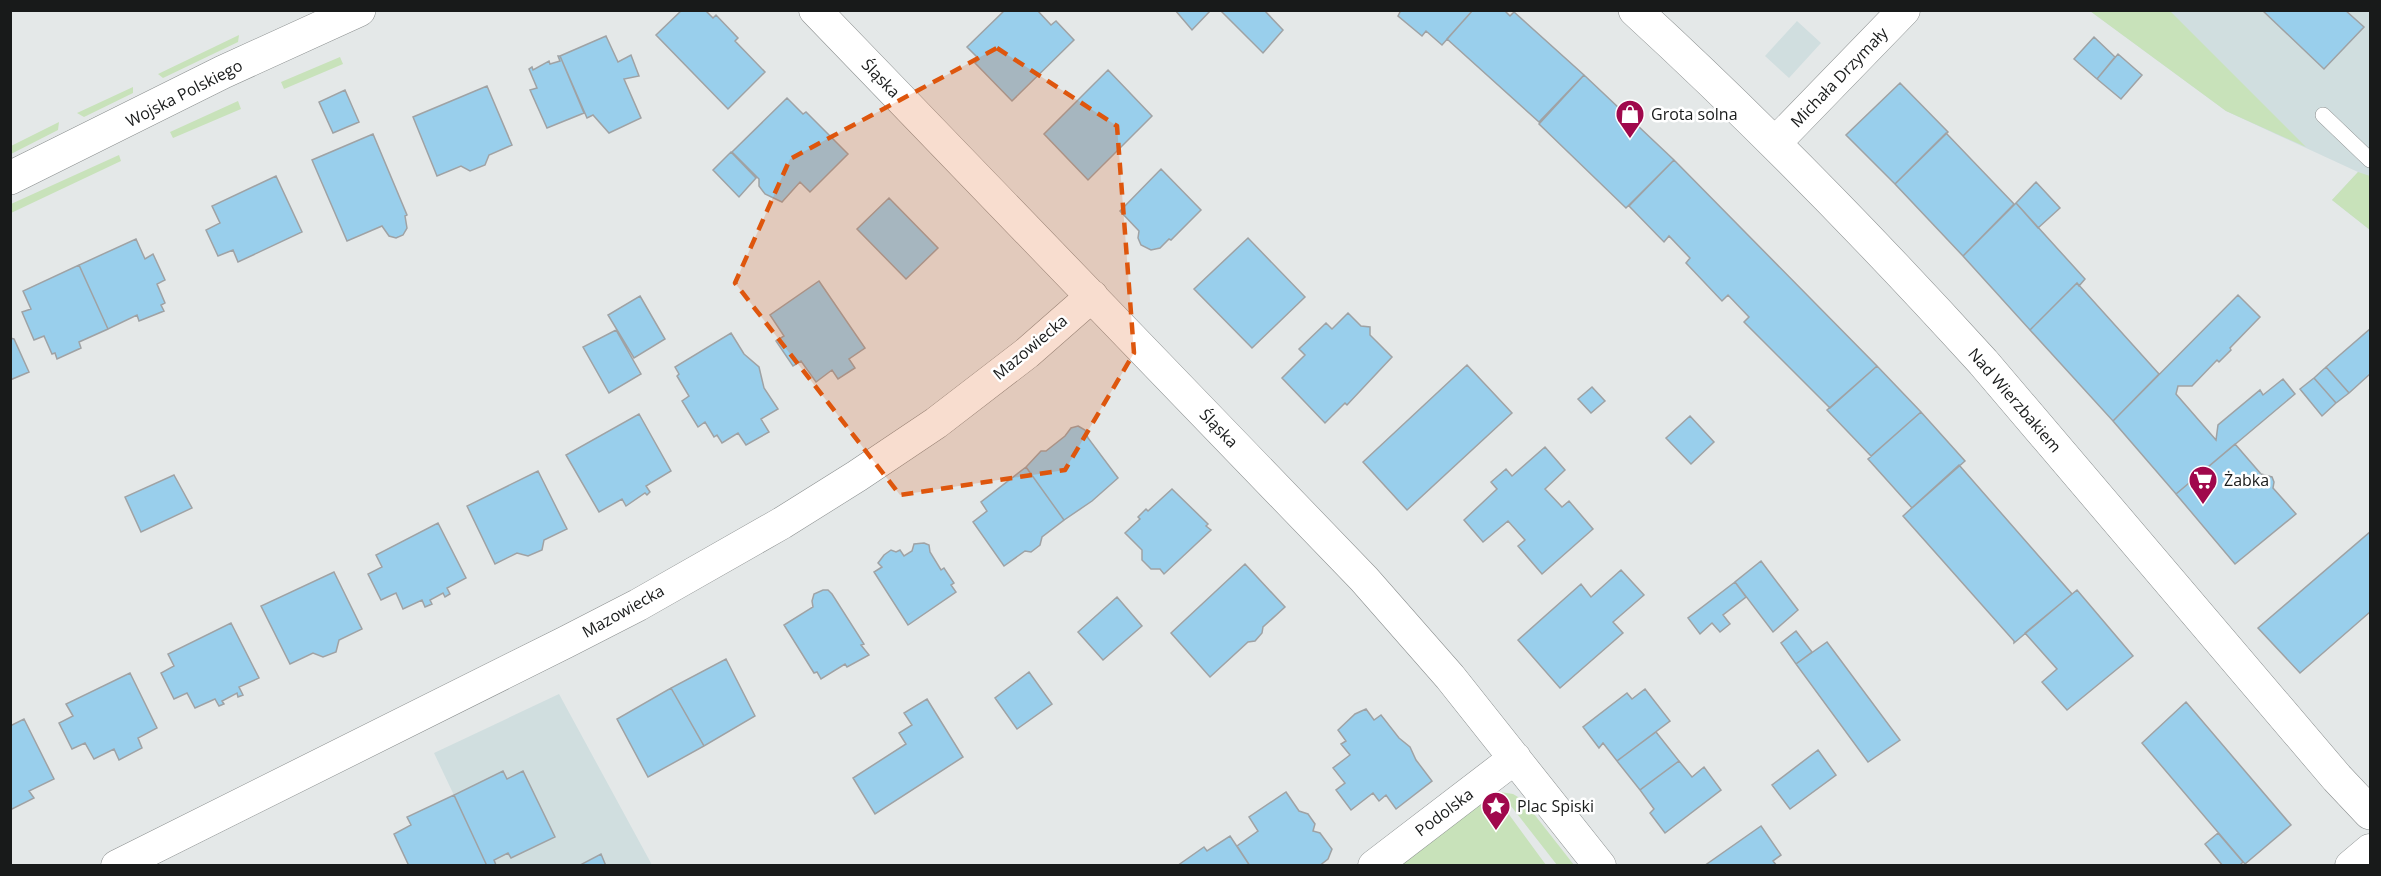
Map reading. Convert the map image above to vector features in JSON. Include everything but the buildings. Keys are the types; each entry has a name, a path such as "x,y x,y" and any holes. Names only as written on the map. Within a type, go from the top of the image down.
{"street":[{"name":"Wojska Polskiego","path":"10,178 223,72 320,18 358,10"},
{"name":"Śląska","path":"815,10 1364,579 1450,677 1600,866"},
{"name":"Nad Wierzbakiem","path":"1635,10 1775,143 1922,295 1983,362 2337,778 2370,813"},
{"name":"Michała Drzymały","path":"1775,143 1904,10"},
{"name":"Mazowiecka","path":"117,866 566,642 782,523 936,423 1027,352 1092,296"},
{"name":"Podolska","path":"1374,866 1515,758"},
{"path":"2351,866 2370,850"}],"lane":[{"path":"2323,115 2370,160"}],"highlighted area":[{"path":"997,48 1117,126 1134,353 1065,470 900,495 735,283 790,159"}],"shaded area":[{"path":"2090,11 2370,11 2370,230 2332,200 2358,172 2226,111"},
{"path":"1797,21 1821,43 1789,78 1765,56"},
{"path":"559,694 652,865 487,865 434,753"}],"green space":[{"path":"2090,11 2170,11 2306,147 2226,111"},
{"path":"239,35 238,42 163,78 158,74"},
{"path":"340,57 343,64 284,89 281,82"},
{"path":"133,87 133,93 84,117 77,113"},
{"path":"238,101 241,109 173,138 170,132"},
{"path":"59,122 58,130 11,154 11,146"},
{"path":"119,155 121,161 11,213 11,204"},
{"path":"2358,172 2370,176 2370,230 2332,200"},
{"path":"1500,792 1513,794 1523,800 1574,865 1557,865"},
{"name":"Plac Spiski","path":"1494,794 1546,865 1398,866"}],"place":[{"name":"Grota solna","path":"1630,140"},
{"name":"Żabka","path":"2203,506"},
{"name":"Plac Spiski","path":"1496,832"}]}
